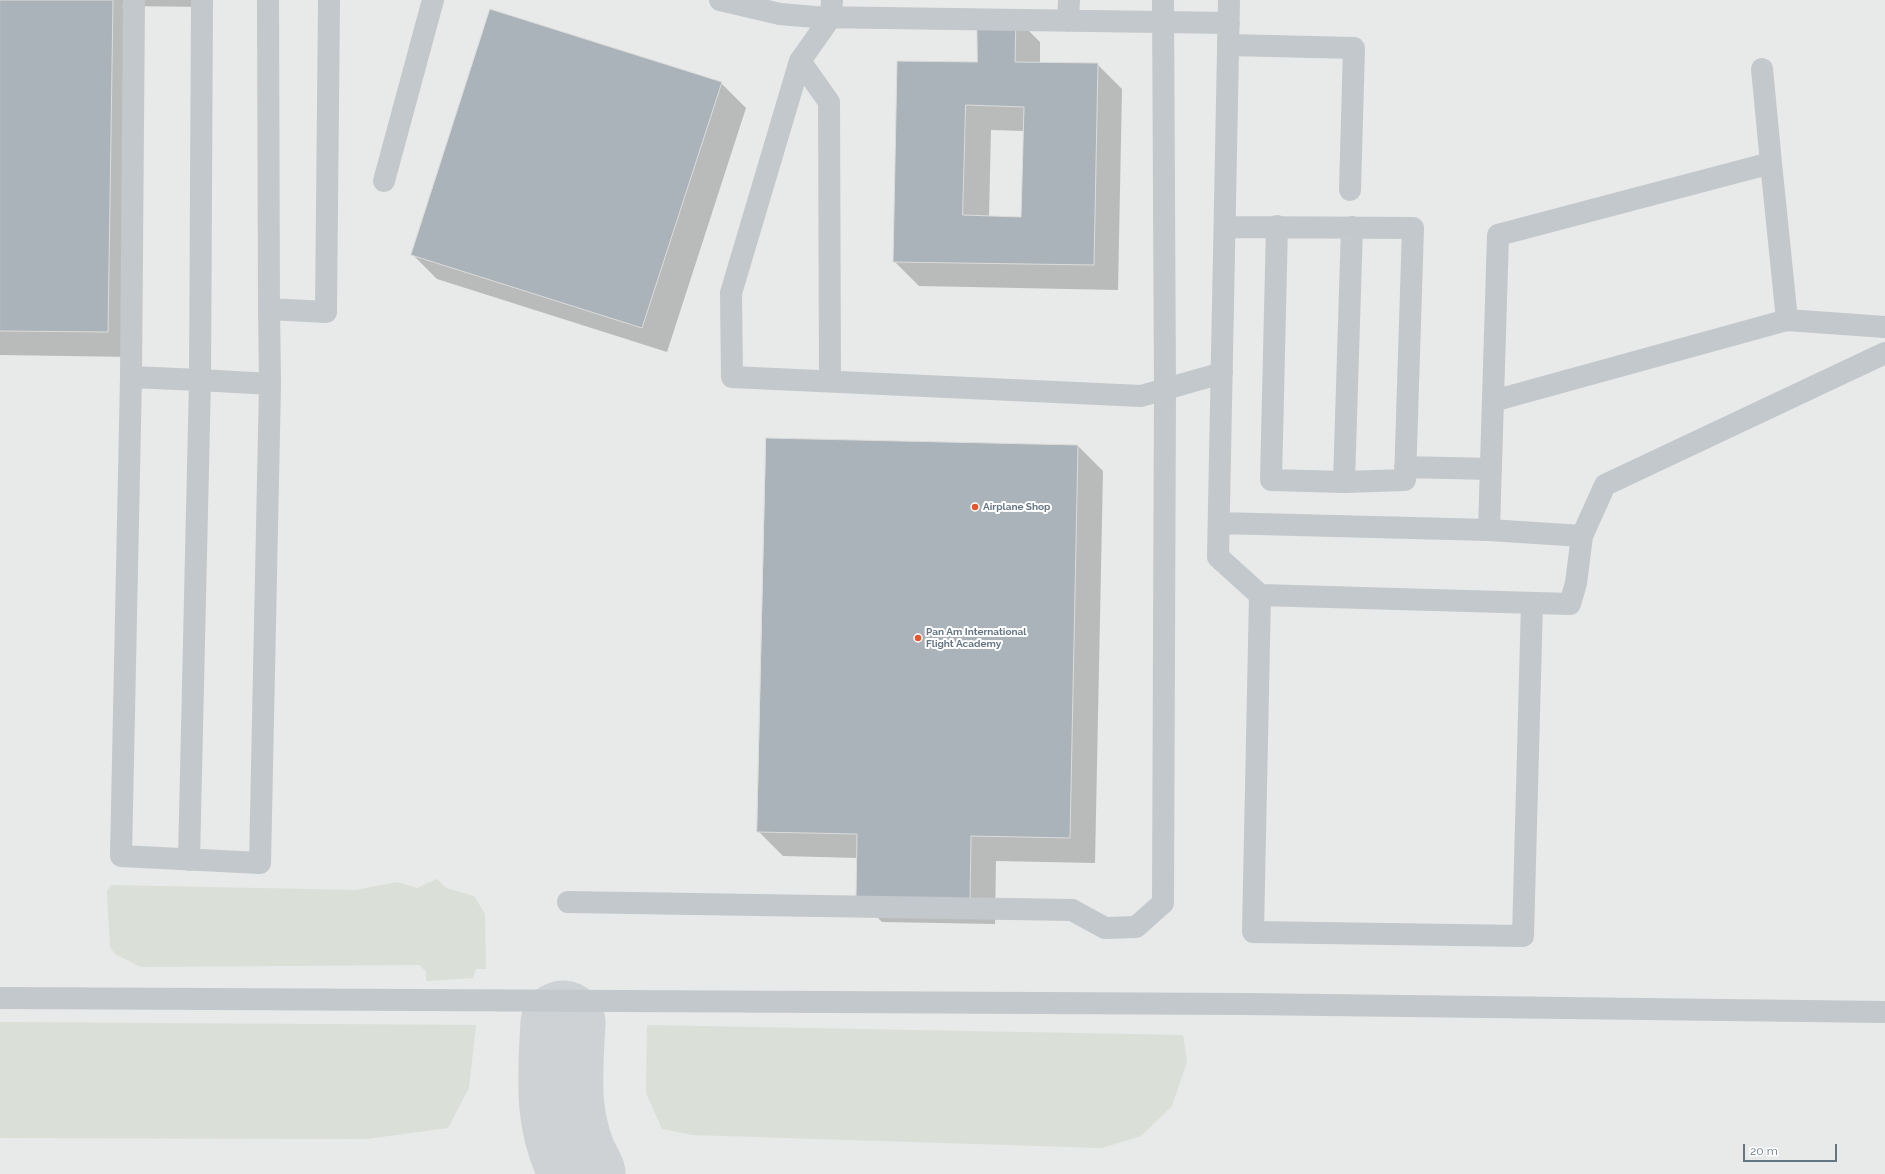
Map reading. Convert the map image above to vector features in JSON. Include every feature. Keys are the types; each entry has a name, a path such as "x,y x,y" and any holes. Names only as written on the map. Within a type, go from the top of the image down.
{"lane":[{"path":"134,0 131,378 121,856 260,863 270,384 268,0"},
{"path":"189,860 200,380 202,0"},
{"path":"269,310 326,312 329,0"},
{"path":"384,181 433,0"},
{"path":"720,0 750,4 780,14 832,9 1068,10 1163,22 1229,23"},
{"path":"568,902 1072,910 1105,928 1136,927 1163,903 1165,389 1163,0"},
{"path":"1229,0 1218,557 1260,595 1570,604 1576,583 1582,536 1605,485 1885,353"},
{"path":"832,9 800,61 731,293 732,376 1141,396 1222,373"},
{"path":"1229,45 1354,48 1350,190"},
{"path":"800,61 829,102 830,381"},
{"path":"1762,69 1787,320"},
{"path":"1489,530 1498,235 1771,162"},
{"path":"1225,227 1277,226 1413,228 1405,480 1344,482 1272,480 1277,226"},
{"path":"1344,482 1352,227"},
{"path":"1493,401 1787,320 1885,327"},
{"path":"131,378 270,384"},
{"path":"1405,467 1491,469"},
{"path":"1219,523 1489,530 1582,536"},
{"path":"1260,595 1253,932 1523,936 1532,603"},
{"path":"0,998 1245,1004 1885,1012"}],"shaded area":[{"path":"0,0 1885,0 1885,1174 0,1174"},
{"path":"437,879 446,888 474,896 485,914 486,969 476,969 473,978 426,981 426,972 420,965 141,967 115,954 110,947 107,891 111,885 356,890 397,882 417,888"},
{"path":"0,1022 476,1025 469,1088 448,1128 366,1139 0,1138"},
{"path":"647,1025 1183,1035 1187,1062 1172,1106 1141,1136 1102,1148 692,1135 662,1129 646,1093"}],"building":[{"path":"0,0 113,0 108,332 0,331"},
{"path":"490,9 722,82 642,328 411,255"},
{"path":"977,15 1016,16 1015,62 1098,63 1094,265 893,262 897,61 977,62","holes":["966,105 1024,107 1021,217 963,215"]},
{"name":"Pan Am International Flight Academy","path":"766,438 1078,445 1070,838 971,836 970,900 856,898 857,834 757,832"}],"taxiway":[{"path":"563,1023 561,1100 568,1138 574,1156 583,1174"}],"place":[{"name":"Airplane Shop","path":"975,507"},
{"name":"Pan Am International Flight Academy","path":"918,638"}]}
